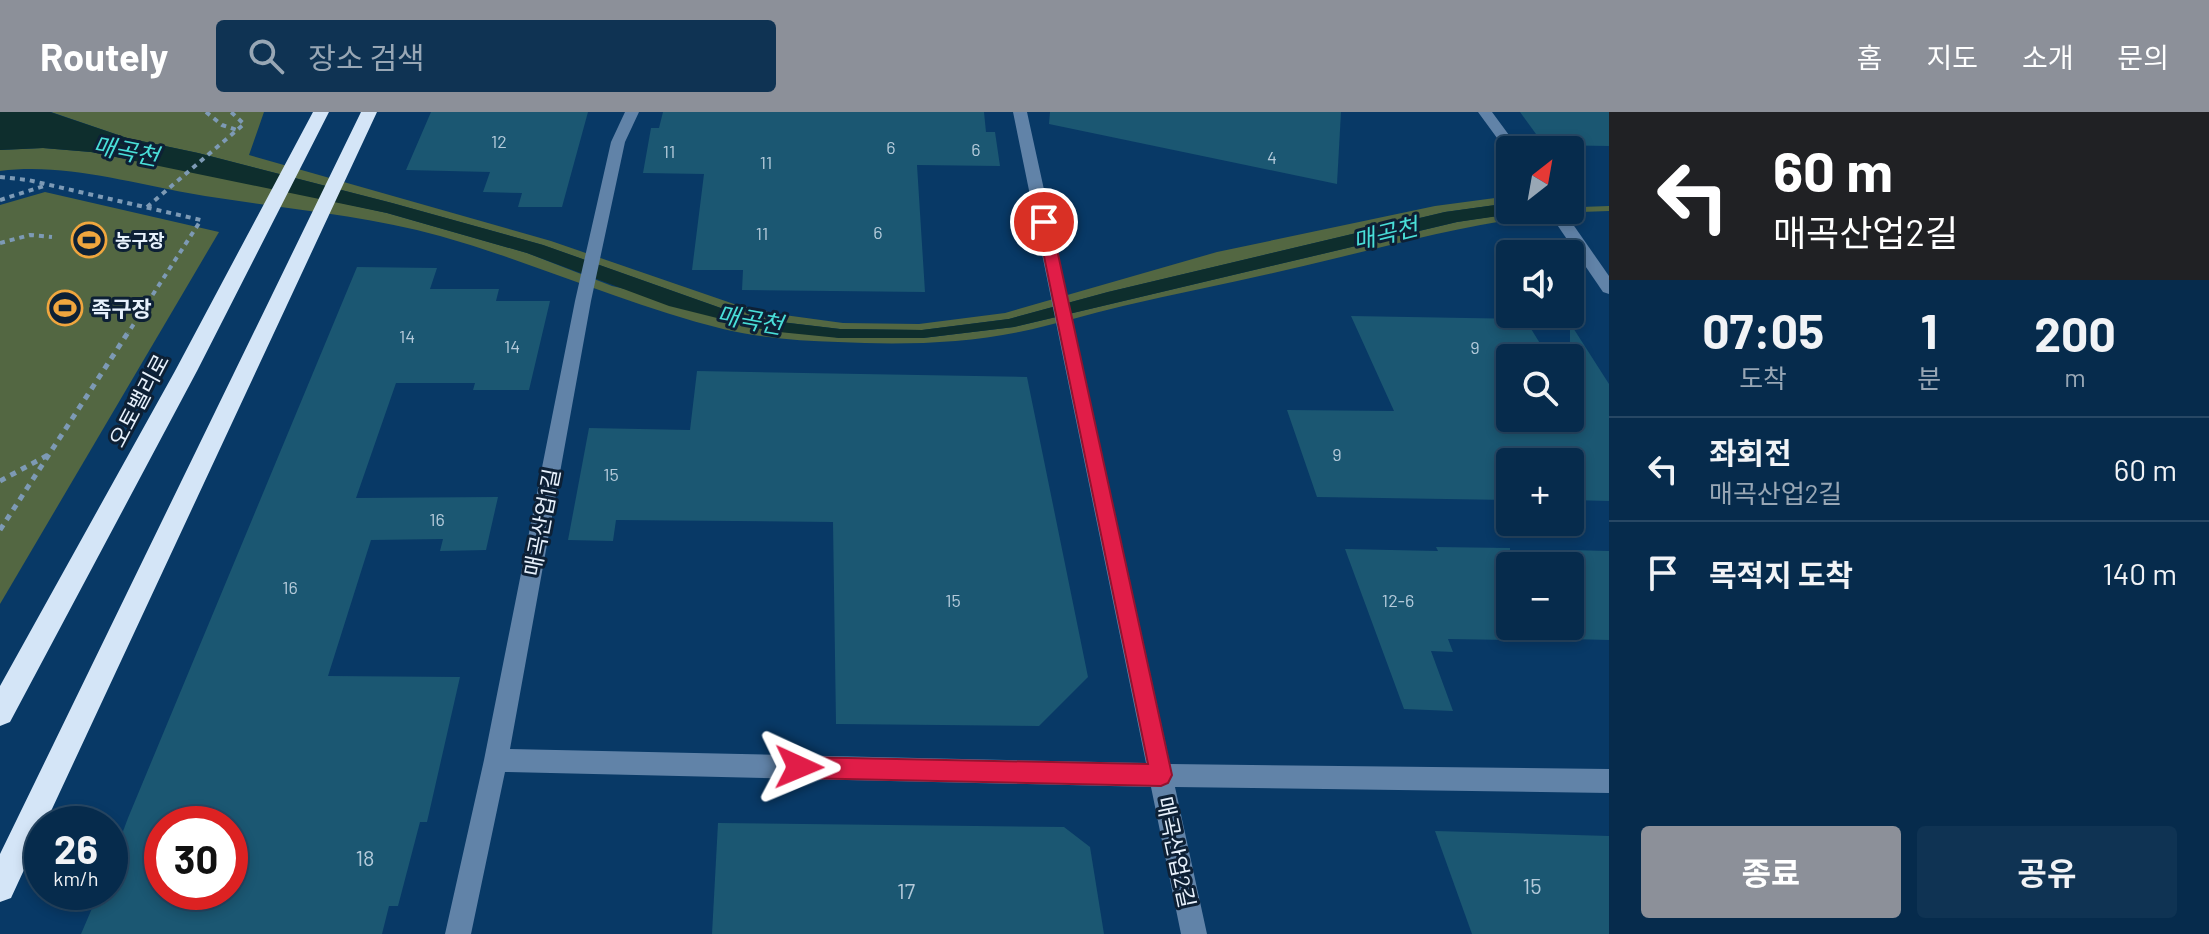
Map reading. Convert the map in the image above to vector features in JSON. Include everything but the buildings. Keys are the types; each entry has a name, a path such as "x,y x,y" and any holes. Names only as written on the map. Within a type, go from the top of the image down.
{"highway":[{"name":"오토밸리로","path":"0,713 186,371 321,112"},
{"path":"0,887 369,112"}],"street":[{"name":"매곡산업1길","path":"458,934 496,760 583,301 618,142 632,112"},
{"name":"매곡산업2길","path":"1020,112 1194,934"},
{"path":"1485,112 1503,136"},
{"path":"1565,224 1609,288"},
{"path":"496,760 1161,775 1609,781"}],"path":[{"path":"206,112 222,125 237,131"},
{"path":"147,207 244,124 231,112"},
{"path":"0,177 201,220 0,530"},
{"path":"0,200 48,185"},
{"path":"0,243 30,235 52,237"},
{"path":"0,481 49,455"}],"green space":[{"path":"51,112 264,112 249,155 551,241 734,304 777,314 843,323 919,324 1005,313 1217,252 1435,206 1496,198 1496,205 1445,212 1108,292 1009,319 922,330 840,329 772,321 732,312 543,245 198,153 127,138"},
{"path":"43,148 91,152 215,175 387,213 527,253 612,286 839,338 923,338 1014,327 1457,222 1496,217 1496,222 997,336 929,343 823,342 723,329 476,247 409,228 71,172 0,171 0,150"},
{"path":"45,192 219,232 0,604 0,205"},
{"path":"1609,206 1609,211 1584,212 1584,207"}],"water":[{"name":"매곡천","path":"0,112 50,112 127,138 198,153 543,245 732,312 772,321 840,329 922,330 1009,319 1108,292 1445,212 1496,205 1496,216 1457,222 1014,327 923,338 839,338 769,331 669,306 527,253 387,213 91,152 43,148 0,150"}],"place":[{"name":"농구장","path":"89,240"},
{"name":"족구장","path":"65,308"}],"route":[{"path":"799,767 1161,775 1044,222"}]}
